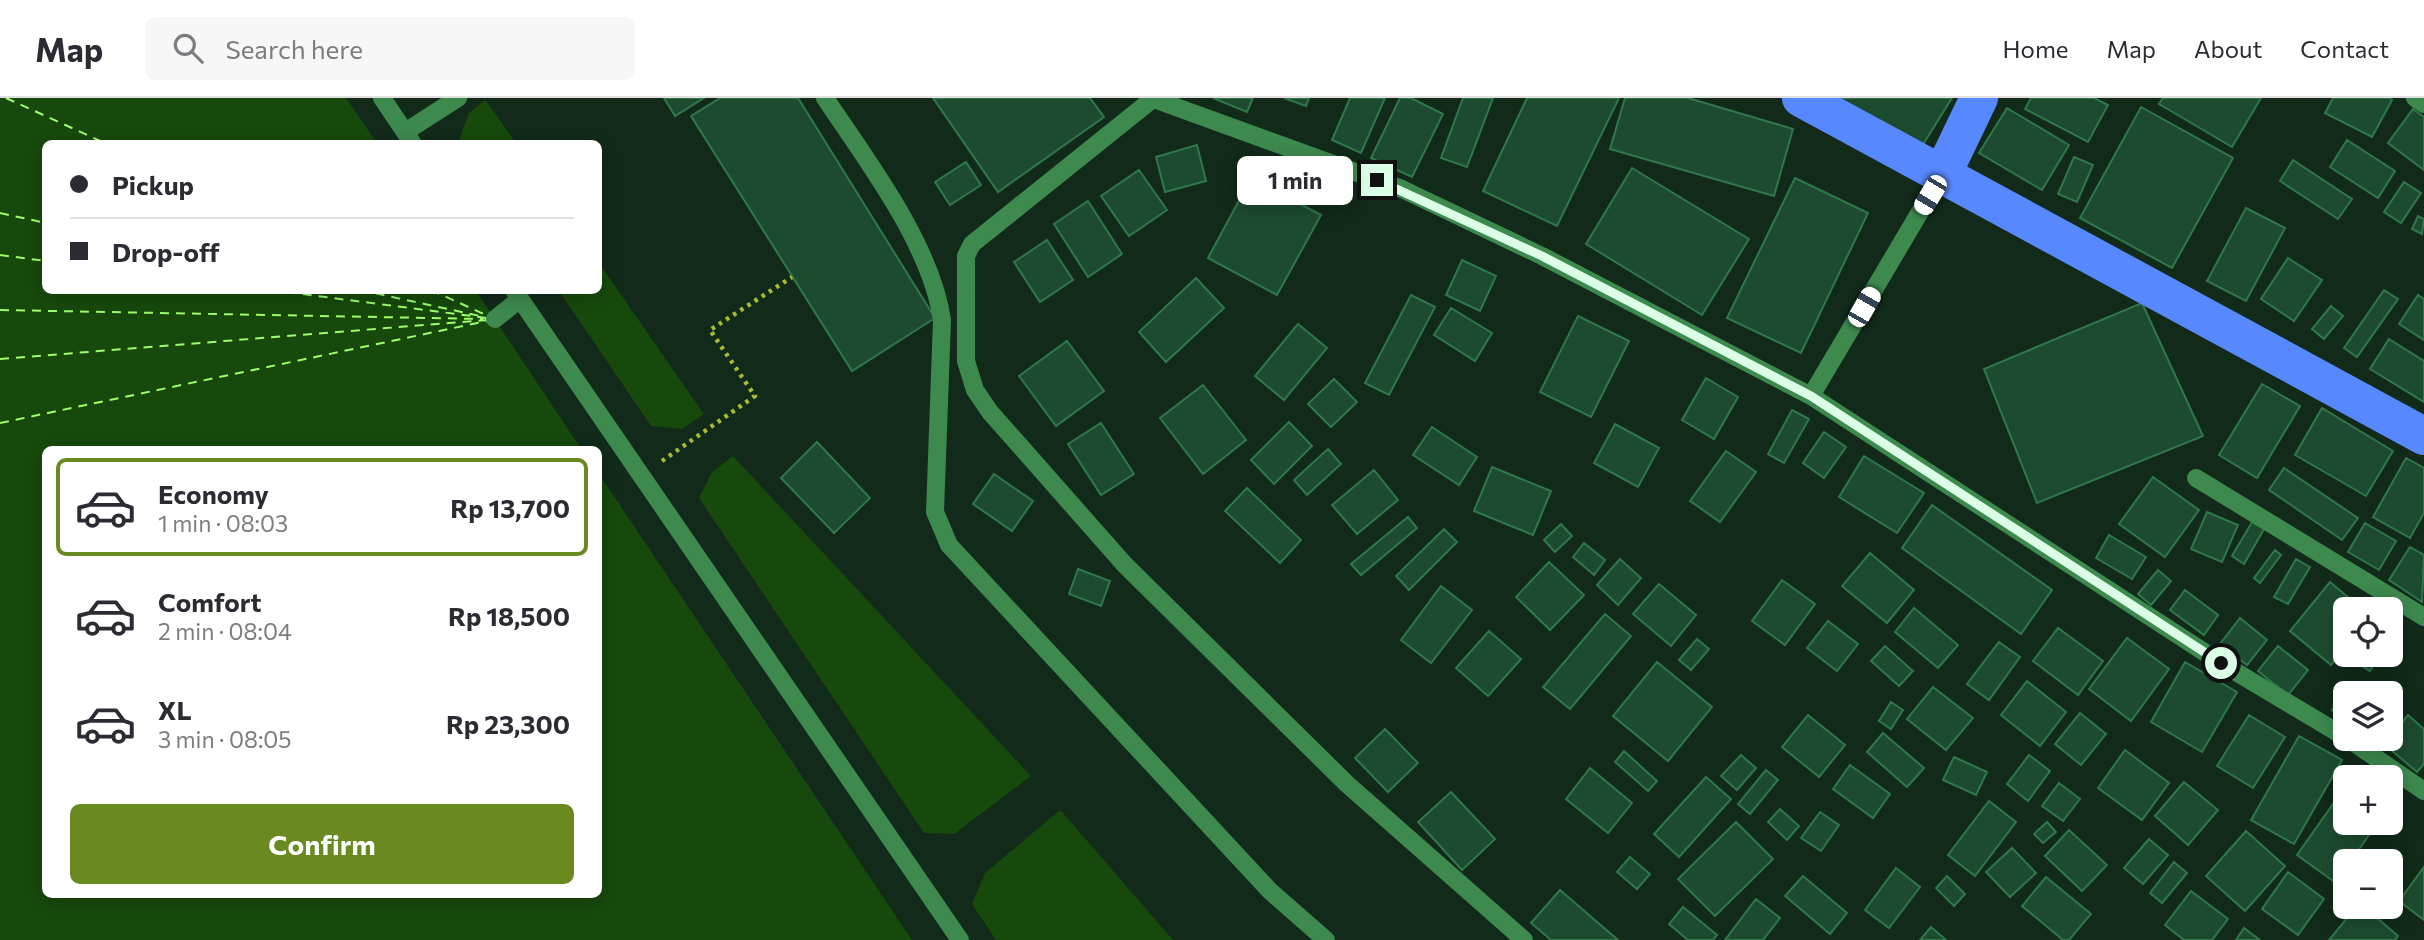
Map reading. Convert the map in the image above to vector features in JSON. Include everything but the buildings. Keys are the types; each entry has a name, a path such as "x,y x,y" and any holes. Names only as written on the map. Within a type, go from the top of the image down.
{"highway":[{"path":"1801,98 2424,436"},
{"path":"1943,173 1979,98"}],"street":[{"path":"382,98 409,138 458,98"},
{"path":"825,98 899,210 939,297 942,320 935,512 949,545 1270,891 1326,940"},
{"path":"1524,940 1347,784 1125,565 990,412 975,390 966,361 966,257 972,244 1154,98 1402,189 1542,256 1811,396 2221,663 2333,730"},
{"path":"2415,98 2424,104"},
{"path":"1811,396 1943,173"},
{"path":"495,319 517,295 960,940"},
{"path":"2196,478 2424,617"},
{"path":"2365,751 2424,791"}],"path":[{"path":"641,475 755,396 710,330 792,277"}],"shaded area":[{"path":"0,98 484,98 514,140 42,140 42,294 602,294 602,267 733,456 1031,776 1173,940 0,940"}],"pier":[{"path":"346,98 485,100 469,113 459,140 375,140"},
{"path":"478,294 561,294 651,426 682,429 704,414 733,456 712,472 699,498 924,833 954,834 1031,776 1060,810 985,873 972,904 996,940 912,940 602,478 602,446 579,446"}],"ferry route":[{"path":"6,98 98,140"},
{"path":"0,213 42,222"},
{"path":"0,255 42,260"},
{"path":"302,294 487,318"},
{"path":"378,294 480,316"},
{"path":"440,294 488,316"},
{"path":"0,310 483,319"},
{"path":"0,359 487,320"},
{"path":"0,423 487,321"}],"route":[{"path":"1377,180 1402,189 1542,256 1811,396 2221,663"}]}
